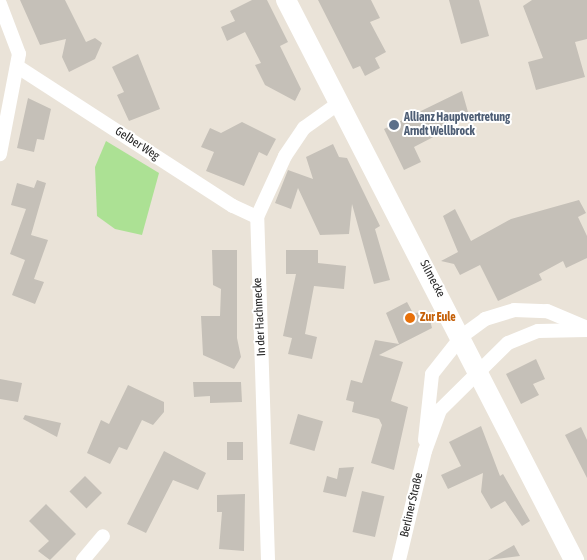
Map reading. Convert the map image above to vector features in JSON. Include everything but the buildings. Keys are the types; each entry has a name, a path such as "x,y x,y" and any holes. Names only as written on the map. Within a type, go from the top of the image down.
{"main road":[{"name":"Silmecke","path":"286,0 462,336 574,560"}],"street":[{"path":"0,4 19,54 0,154"},
{"name":"Gelber Weg","path":"18,67 233,206 257,217"},
{"name":"In der Hachmecke","path":"268,560 257,217 285,156 304,128 339,103"},
{"name":"Berliner Straße","path":"425,451 426,400 432,374 462,336 485,319 514,310 547,311 587,329"},
{"name":"Berliner Straße","path":"399,560 425,451 440,410 478,369 508,342 538,331 587,329"},
{"path":"83,560 103,536"}],"green space":[{"path":"106,141 159,173 142,235 115,229 97,216 95,167"}],"place":[{"name":"Allianz Hauptvertretung Arndt Wellbrock","path":"394,125"},
{"name":"Zur Eule","path":"410,318"}]}
